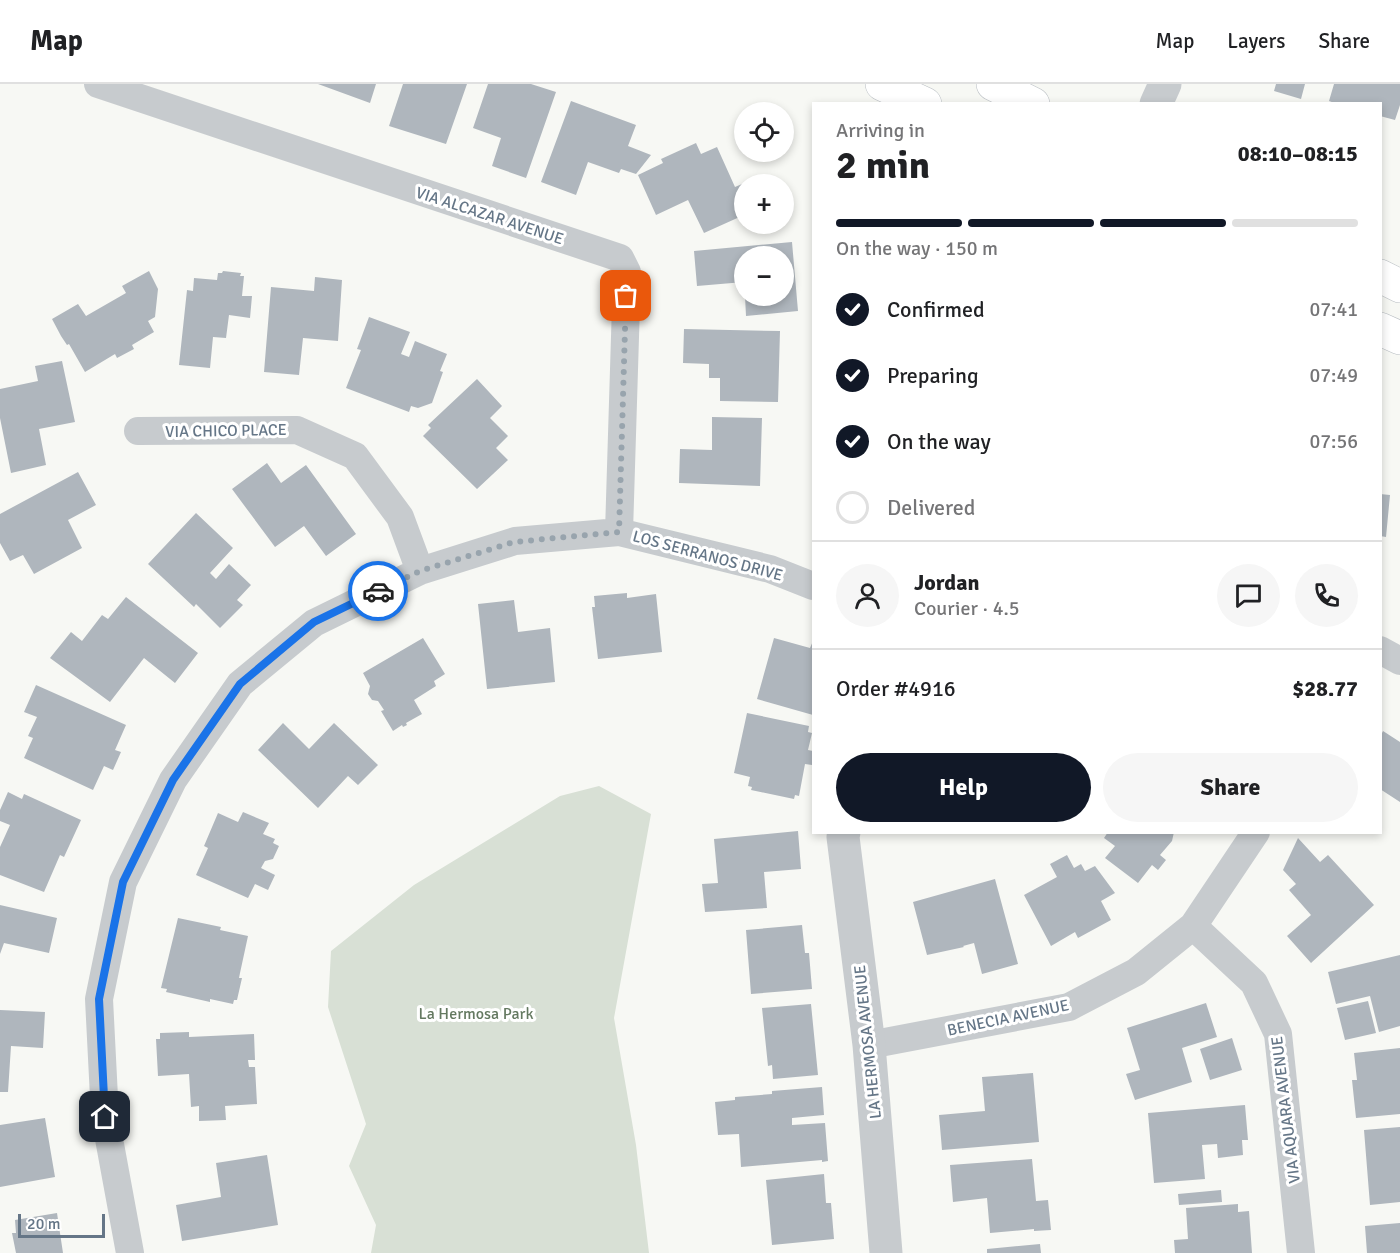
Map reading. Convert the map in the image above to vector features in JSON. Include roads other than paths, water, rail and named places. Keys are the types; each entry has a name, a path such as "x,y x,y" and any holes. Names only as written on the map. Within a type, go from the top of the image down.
{"main road":[{"path":"882,84 922,102"},
{"path":"993,84 1029,102"},
{"path":"1382,277 1400,286"},
{"path":"1382,329 1400,338"}],"street":[{"name":"VIA ALCAZAR AVENUE","path":"98,84 620,258 627,272 619,532"},
{"path":"1157,102 1165,84"},
{"name":"VIA CHICO PLACE","path":"138,431 297,430 355,456 400,517 420,571"},
{"name":"LOS SERRANOS DRIVE","path":"130,1253 105,1117 99,999 123,882 173,780 240,684 314,622 420,571 514,542 619,532 770,569 812,586"},
{"path":"1382,651 1400,661"},
{"name":"LA HERMOSA AVENUE","path":"844,834 869,1045 886,1253"},
{"name":"BENECIA AVENUE","path":"869,1045 1069,1007 1136,972 1193,926 1255,834"},
{"name":"VIA AQUARA AVENUE","path":"1193,926 1254,983 1278,1034 1301,1253"}],"park label":[{"name":"La Hermosa Park","path":"476,1013"}]}
